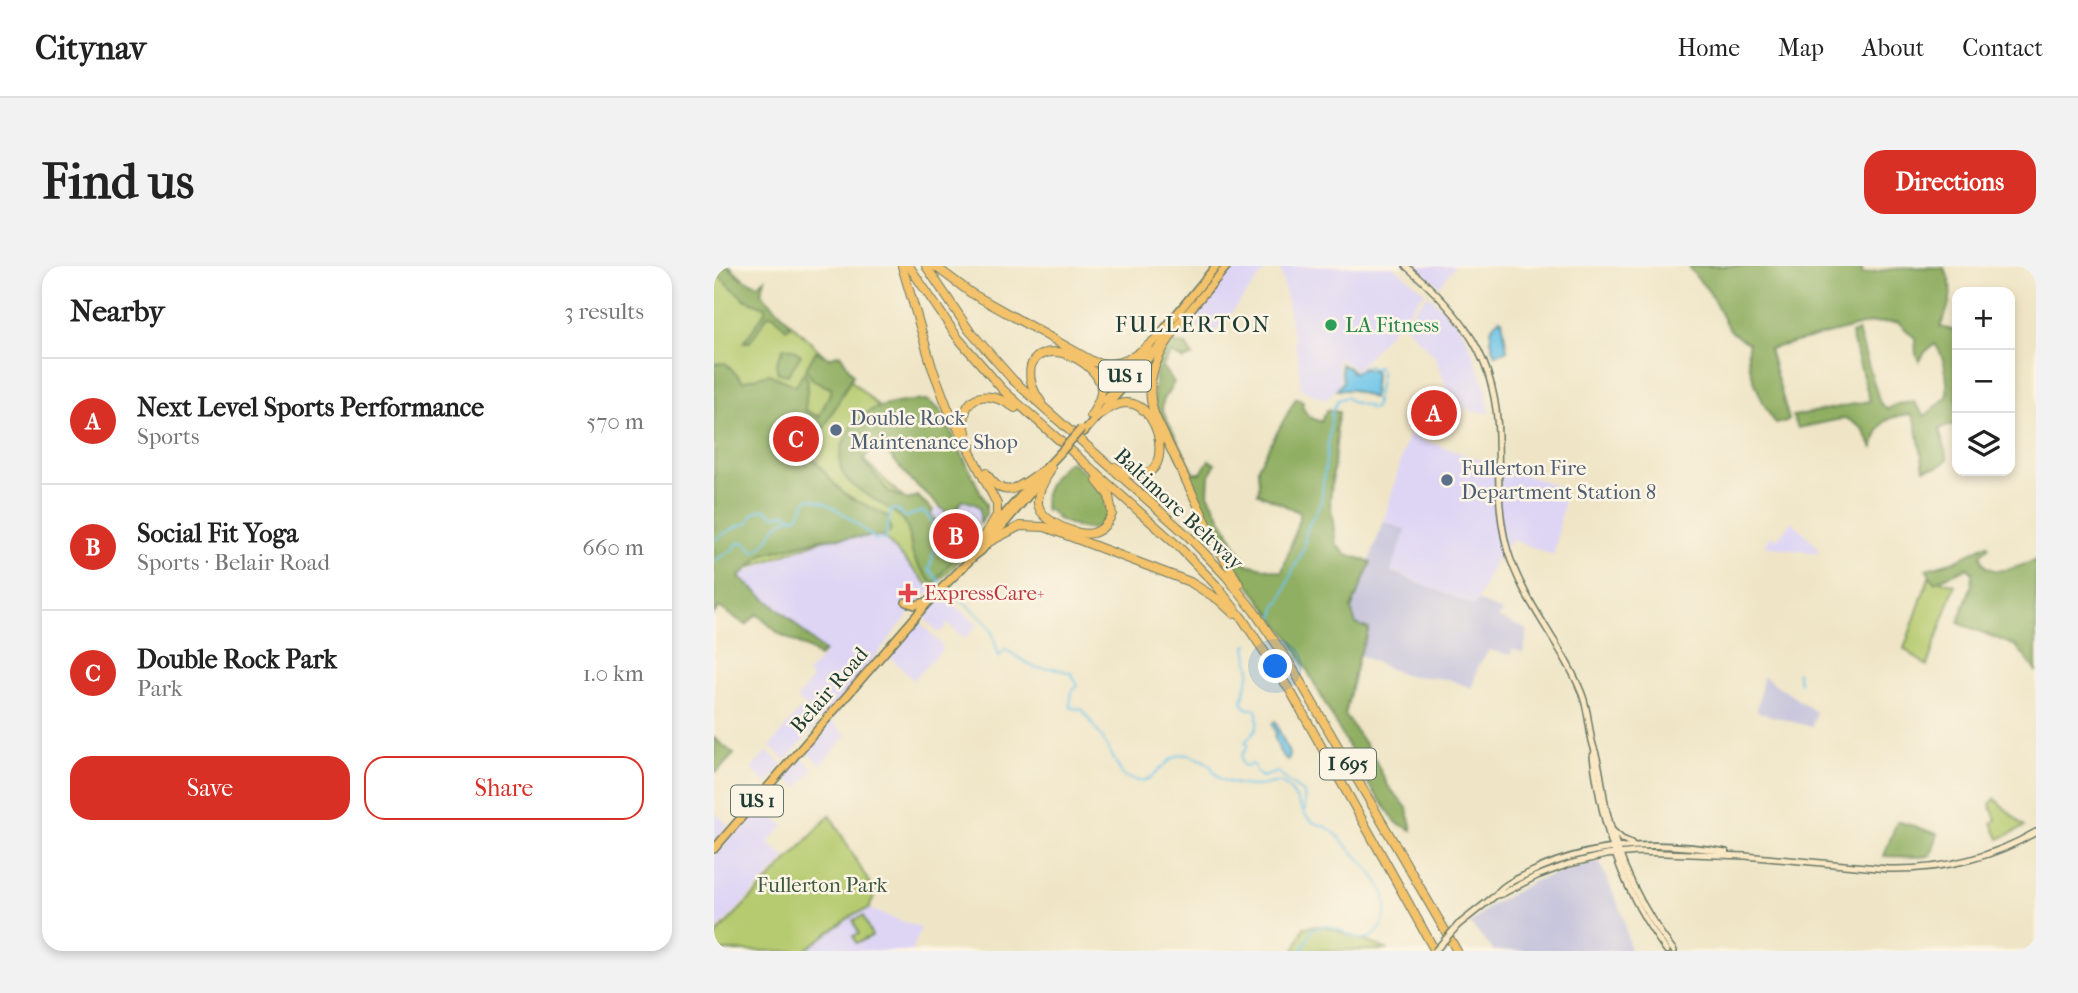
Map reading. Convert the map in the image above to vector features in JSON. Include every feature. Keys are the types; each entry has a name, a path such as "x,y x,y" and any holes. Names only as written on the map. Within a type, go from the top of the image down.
{"highway":[{"path":"902,266 945,402 997,504 997,515 986,540"},
{"name":"Baltimore Beltway","path":"909,266 971,355 1017,404 1179,547 1216,585 1264,649 1435,951"},
{"name":"Baltimore Beltway","path":"926,266 950,304 982,346 1013,380 1188,536 1226,576 1254,611 1290,664 1457,951"},
{"path":"935,266 980,299 1094,362 1124,362 1159,336"},
{"path":"1182,320 1152,369 1150,391 1153,410 1221,553 1254,611"},
{"path":"1051,415 1033,390 1029,375 1037,359 1055,352 1066,354 1089,367 1098,377 1100,395 1094,417"},
{"path":"1042,427 1003,400 990,396 973,401 965,411 963,419 971,444 990,480 999,486 1012,489 1021,487 1048,469"},
{"path":"1093,453 1118,469 1135,475 1150,470 1158,461 1161,452 1159,438 1148,416 1136,405 1118,404 1094,417"},
{"path":"1048,469 1039,491 1038,505 1042,513 1057,525 1084,534 1095,533 1108,522 1112,506 1107,492 1079,460"},
{"path":"986,540 1020,526 1045,527 1199,587 1219,600 1239,620 1304,717"}],"main road":[{"name":"Belair Road","path":"1094,417 1216,266"},
{"name":"Belair Road","path":"714,849 929,601 973,556 1227,266"},
{"path":"1406,266 1457,315 1476,345 1485,366 1497,419 1499,502 1508,549 1523,589 1581,691 1590,719 1615,850 1645,908 1674,951"},
{"path":"906,602 915,605 929,601"},
{"path":"1595,752 1593,756 1598,793 1615,850 1637,905 1667,951"},
{"path":"1612,830 1626,842 1694,847 1745,856"},
{"path":"1615,850 1668,851 1888,869 1920,869 1978,858 2011,846 2036,832"},
{"path":"1435,951 1458,925 1496,895 1546,869 1641,844"}],"shaded area":[{"path":"1234,266 1269,266 1211,337 1189,319"},
{"path":"1280,266 1393,266 1425,292 1357,370 1337,357 1340,384 1326,400 1301,389"},
{"path":"1416,266 1455,266 1440,286"},
{"path":"1428,295 1455,320 1465,334 1486,388 1490,413 1470,411 1454,400 1435,356 1402,323"},
{"path":"1408,435 1566,489 1554,555 1512,540 1498,555 1475,606 1391,570 1406,530 1384,521"},
{"path":"972,477 982,502 979,522 963,556 929,516"},
{"path":"1384,521 1406,530 1391,571 1475,606 1478,601 1502,611 1499,618 1528,630 1523,653 1513,649 1510,655 1489,650 1479,664 1472,688 1448,679 1404,675 1359,655 1369,629 1356,624 1351,609"},
{"path":"1792,521 1815,544 1818,553 1765,546 1771,536 1777,539"},
{"path":"877,530 931,589 941,579 909,614 825,719 821,720 797,699 812,679 807,674 824,655 736,576 822,540"},
{"path":"943,595 978,625 964,639 948,624 939,633 922,616"},
{"path":"917,623 941,644 943,649 913,680 889,656"},
{"path":"1763,676 1816,712 1812,727 1757,712"},
{"path":"800,709 817,724 786,760 770,747"},
{"path":"831,721 847,735 821,765 806,751"},
{"path":"767,751 783,765 767,784 751,769"},
{"path":"801,757 814,769 799,787 783,777"},
{"path":"758,807 784,825 768,843 786,858 719,928 714,924 714,856"},
{"path":"716,813 729,826 714,844 714,815"},
{"path":"1599,861 1623,915 1630,951 1494,951 1470,924 1489,907 1534,881"},
{"path":"869,909 921,928 912,951 804,951 854,914"}],"green space":[{"path":"714,266 730,266 895,422 860,456 963,556 932,589 877,530 822,540 720,579 714,571"},
{"path":"715,266 728,266 741,278 758,285 765,279 761,293 785,317 790,326 786,329 774,315 768,315 750,342 744,342 765,312 765,307 744,299 719,276"},
{"path":"1689,266 1862,266 1862,274 1903,268 1944,268 1951,290 1947,312 1940,327 1952,330 1952,425 1939,429 1948,459 1938,467 1924,469 1916,423 1911,414 1884,422 1873,448 1863,429 1846,418 1798,428 1793,416 1870,401 1851,334 1858,331 1880,403 1888,409 1897,404 1914,402 1925,416 1947,397 1946,369 1935,344 1919,361 1915,338 1898,322 1870,323 1769,349 1789,420 1776,424 1760,396 1751,372 1749,343 1740,339 1724,322 1709,292"},
{"path":"1170,343 1186,345 1193,356 1184,360 1171,353 1162,367 1174,382 1163,401 1162,410 1194,473 1201,473 1209,460 1215,464 1209,476 1208,494 1246,564 1282,572 1299,520 1299,512 1258,493 1258,467 1296,398 1303,402 1302,407 1309,417 1321,422 1327,410 1339,412 1330,501 1336,544 1346,554 1371,562 1351,609 1356,624 1369,629 1358,658 1345,715 1372,754 1388,786 1407,808 1412,830 1397,823 1369,785 1291,640 1233,564 1195,493 1155,407 1158,363"},
{"path":"784,347 801,355 788,375 778,373 776,364"},
{"path":"816,351 829,358 840,354 853,375 809,455 843,492 888,517 891,531 883,536 821,539 764,554 739,577 790,619 824,652 819,657 778,633 757,614 746,625 719,607 714,614 714,364 725,363 743,381 769,374 796,386 804,372 808,381 805,410 819,417 832,389 812,379 806,369"},
{"path":"927,400 941,411 986,504 986,514 980,525 980,509 975,504 963,500 950,516 910,479 888,453 876,447 862,460 889,492 908,500 917,496 933,510 931,514 957,555 933,584 914,558 904,521 849,481 840,464 840,455 849,431 866,413 888,405"},
{"path":"1070,461 1106,495 1107,515 1102,524 1096,527 1089,529 1075,526 1056,518 1048,509 1046,511 1045,497 1050,483"},
{"path":"1987,544 1989,547 1981,554 1983,563 1988,568 2003,570 2036,560 2036,671 2016,646 1958,623 1972,584 1972,572 1967,568 1934,582 1926,569 1955,561"},
{"path":"1929,577 1955,585 1927,666 1904,649"},
{"path":"714,738 734,754 717,772 714,770"},
{"path":"1995,799 2024,827 1999,839 1992,823 1996,820 1990,804"},
{"name":"Fullerton Park","path":"830,815 875,893 869,909 854,914 804,951 719,951 714,948 714,938 720,930"},
{"path":"1897,821 1938,834 1931,855 1884,856"},
{"path":"863,916 872,936 856,943 853,936 859,934 853,920"},
{"path":"1324,926 1389,950 1294,951 1304,927"}],"water":[{"path":"1499,319 1502,320 1507,350 1496,355 1491,331"},
{"path":"1341,364 1353,373 1363,368 1375,372 1373,398 1353,390 1337,390 1343,382"},
{"path":"1275,721 1290,756 1287,760 1280,752 1274,736 1276,733 1272,724"}],"waterway":[{"path":"1272,624 1277,604 1280,603 1304,548 1306,531 1321,502 1332,412 1338,400 1346,397 1352,402 1368,406 1369,409 1375,408 1381,373 1377,366 1374,369 1366,365"},
{"path":"714,561 734,549 738,543 745,542 754,552 782,522 798,517 809,498 836,509 876,540 885,540 891,510 896,509 906,517 923,511 939,536 929,569 940,582"},
{"path":"714,540 749,522 753,514 765,509 775,516 785,513 792,516"},
{"path":"949,589 986,622 992,632 999,657 1005,649 1035,668 1053,668 1071,673 1078,686 1072,691 1070,706 1082,709 1103,739 1123,776 1138,781 1145,780 1174,757 1190,756 1207,763 1219,778 1225,781 1253,786 1283,784 1291,791 1311,821 1336,834 1369,869 1382,888 1386,909 1384,920 1376,934 1367,939 1356,938 1329,926 1312,929 1302,951"},
{"path":"1248,644 1246,646 1250,671 1242,702 1247,709 1256,709 1258,720 1255,731 1245,742 1248,746 1241,756 1242,764 1252,764 1262,777 1278,772 1304,793 1305,810"},
{"path":"1797,672 1800,683"}],"place":[{"name":"LA Fitness","path":"1331,325"},
{"name":"Next Level Sports Performance","path":"1434,413"},
{"name":"Double Rock Maintenance Shop","path":"836,430"},
{"name":"Double Rock Park","path":"796,439"},
{"name":"Fullerton Fire Department Station 8","path":"1447,480"},
{"name":"Social Fit Yoga","path":"956,536"},
{"name":"ExpressCare+","path":"908,593"}],"district":[{"name":"FULLERTON","path":"1193,324"}]}
